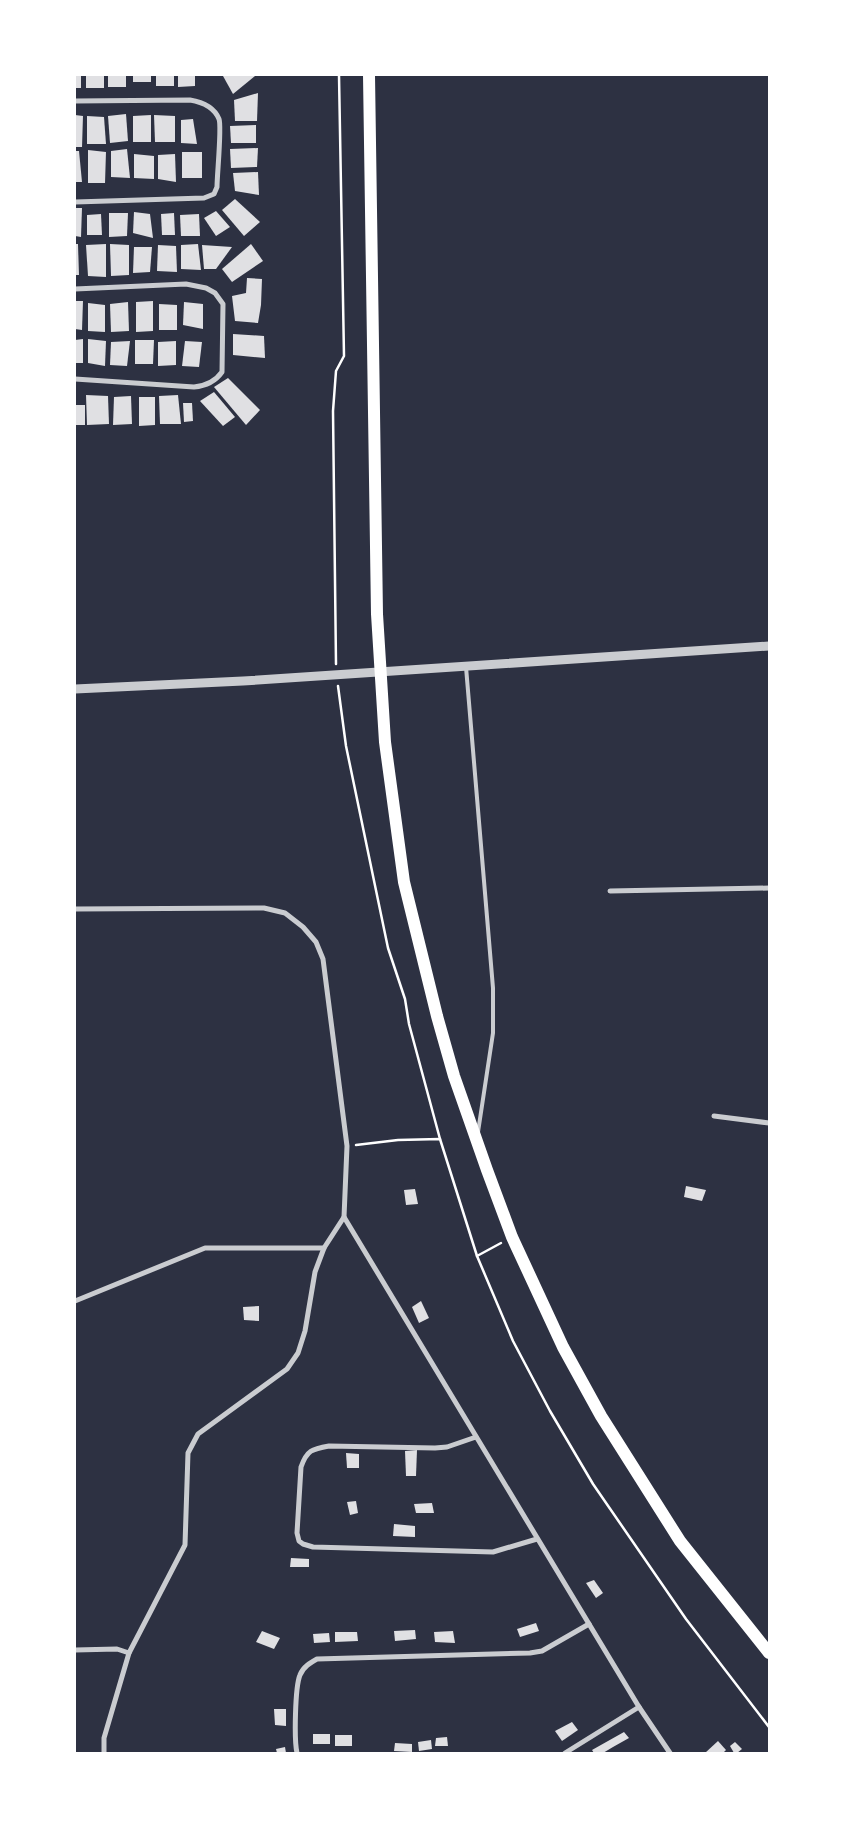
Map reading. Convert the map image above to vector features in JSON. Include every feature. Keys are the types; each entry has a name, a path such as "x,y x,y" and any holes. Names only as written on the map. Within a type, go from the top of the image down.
{"main road":[{"path":"369,75 376,574 380,672 386,742 404,882 439,1025 476,1140 512,1237 563,1347 601,1416 680,1542 769,1653"}],"street":[{"path":"75,101 190,100 202,102 213,110 220,120 217,187 214,194 204,198 75,202"},
{"path":"75,289 186,284 206,288 215,293 223,304 222,372 218,378 210,383 194,387 75,378"},
{"path":"75,689 243,681 769,646"},
{"path":"610,891 769,888"},
{"path":"75,909 264,908 285,913 303,927 316,942 323,959 347,1146 344,1217 324,1248 316,1272 305,1331 298,1353 287,1369 198,1434 188,1453 185,1545 130,1654 104,1738 104,1753"},
{"path":"714,1116 769,1123"},
{"path":"344,1217 639,1707 670,1753"},
{"path":"75,1301 205,1248 324,1248"},
{"path":"476,1437 435,1448 329,1446 312,1448 304,1458 301,1467 297,1533 299,1541 313,1547 494,1552 537,1539"},
{"path":"297,1753 297,1687 300,1674 306,1665 317,1659 530,1653 542,1651 589,1624"},
{"path":"75,1650 117,1649 130,1654"},
{"path":"565,1753 639,1707"}],"lane":[{"path":"466,667 493,988 494,1032 476,1140"}],"path":[{"path":"339,75 344,356 336,371 333,411 337,674 346,746 388,948 405,999 409,1024 440,1139 476,1256 512,1341 593,1484 686,1619 769,1727"},
{"path":"347,1146 398,1140 440,1139"},
{"path":"476,1256 512,1237"}],"building":[{"path":"75,75 81,75 81,88 75,88"},
{"path":"86,75 104,75 104,88 86,88"},
{"path":"108,75 126,75 126,87 108,87"},
{"path":"133,75 151,75 151,82 133,82"},
{"path":"156,75 174,75 174,86 156,86"},
{"path":"178,75 195,75 195,86 178,87"},
{"path":"223,76 255,76 233,94"},
{"path":"258,93 257,121 235,121 234,100"},
{"path":"126,114 128,141 110,143 108,116"},
{"path":"75,115 83,116 82,147 75,147"},
{"path":"151,115 151,142 133,142 133,116"},
{"path":"154,115 175,116 175,142 155,142"},
{"path":"87,116 104,117 106,144 87,144"},
{"path":"193,119 197,144 181,143 181,120"},
{"path":"256,125 256,143 231,143 230,126"},
{"path":"258,148 257,167 231,168 230,149"},
{"path":"127,149 130,178 111,177 111,151"},
{"path":"88,150 106,152 105,183 88,183"},
{"path":"75,151 79,151 82,182 75,182"},
{"path":"182,152 202,152 202,178 182,178"},
{"path":"134,154 154,156 154,179 134,178"},
{"path":"175,154 176,182 158,179 158,155"},
{"path":"258,172 259,195 235,191 233,173"},
{"path":"235,199 260,222 244,236 222,210"},
{"path":"75,208 82,208 81,237 75,236"},
{"path":"216,211 230,227 216,236 204,218"},
{"path":"134,212 150,214 153,238 133,233"},
{"path":"109,213 128,213 127,236 109,237"},
{"path":"174,213 175,235 162,235 161,214"},
{"path":"101,214 102,235 87,235 87,215"},
{"path":"199,214 200,236 181,236 180,215"},
{"path":"75,244 78,244 79,275 75,275"},
{"path":"106,244 106,277 88,276 86,245"},
{"path":"110,244 129,245 129,275 111,276"},
{"path":"198,244 201,270 181,269 181,245"},
{"path":"251,244 263,261 232,282 222,269"},
{"path":"158,245 176,246 177,272 157,271"},
{"path":"202,245 232,247 216,269 204,269"},
{"path":"134,247 152,247 150,272 133,273"},
{"path":"247,278 262,279 258,323 235,321 232,296 246,293"},
{"path":"75,301 83,301 82,330 75,329"},
{"path":"153,301 153,331 136,332 136,302"},
{"path":"128,302 129,331 111,332 110,304"},
{"path":"184,302 203,304 203,329 183,325"},
{"path":"88,303 105,305 105,332 88,331"},
{"path":"159,304 177,305 177,330 159,330"},
{"path":"233,334 264,336 265,358 233,355"},
{"path":"83,339 83,363 75,363 75,340"},
{"path":"88,339 106,341 105,366 88,363"},
{"path":"135,340 154,340 153,364 135,364"},
{"path":"130,341 127,366 110,365 111,342"},
{"path":"176,341 176,365 158,366 158,342"},
{"path":"185,341 202,342 199,367 182,366"},
{"path":"228,378 260,410 246,425 214,387"},
{"path":"214,392 235,417 223,426 200,401"},
{"path":"86,395 108,396 109,424 87,425"},
{"path":"178,395 181,424 160,424 159,396"},
{"path":"131,396 132,424 113,425 114,397"},
{"path":"139,397 155,397 155,425 139,426"},
{"path":"183,403 192,403 193,421 184,422"},
{"path":"75,405 85,405 85,425 75,425"},
{"path":"686,1186 706,1190 702,1201 684,1197"},
{"path":"415,1189 418,1204 406,1205 404,1190"},
{"path":"421,1301 429,1318 419,1323 412,1307"},
{"path":"259,1306 259,1321 244,1320 243,1307"},
{"path":"417,1450 416,1476 406,1476 405,1451"},
{"path":"346,1453 359,1454 359,1468 347,1468"},
{"path":"356,1501 358,1513 350,1515 347,1502"},
{"path":"432,1503 434,1513 416,1513 414,1504"},
{"path":"394,1524 415,1526 415,1537 393,1536"},
{"path":"291,1558 309,1559 309,1567 290,1567"},
{"path":"594,1580 603,1593 596,1598 586,1583"},
{"path":"536,1623 539,1631 520,1637 517,1629"},
{"path":"415,1630 416,1639 395,1641 394,1631"},
{"path":"262,1631 280,1638 274,1649 256,1642"},
{"path":"453,1631 455,1643 435,1642 434,1632"},
{"path":"335,1632 357,1632 358,1641 335,1642"},
{"path":"329,1633 330,1642 314,1643 313,1634"},
{"path":"274,1709 286,1709 286,1726 275,1725"},
{"path":"572,1722 578,1730 562,1741 555,1731"},
{"path":"624,1732 629,1738 603,1753 594,1753 592,1750"},
{"path":"313,1734 330,1734 330,1744 313,1744"},
{"path":"335,1735 352,1735 352,1746 335,1746"},
{"path":"447,1737 448,1746 435,1746 436,1738"},
{"path":"431,1740 432,1749 419,1751 418,1742"},
{"path":"718,1741 726,1750 723,1753 705,1753"},
{"path":"735,1742 742,1749 737,1753 734,1753 730,1746"},
{"path":"395,1743 412,1744 412,1752 394,1751"},
{"path":"285,1747 286,1753 277,1753 276,1749"}]}
